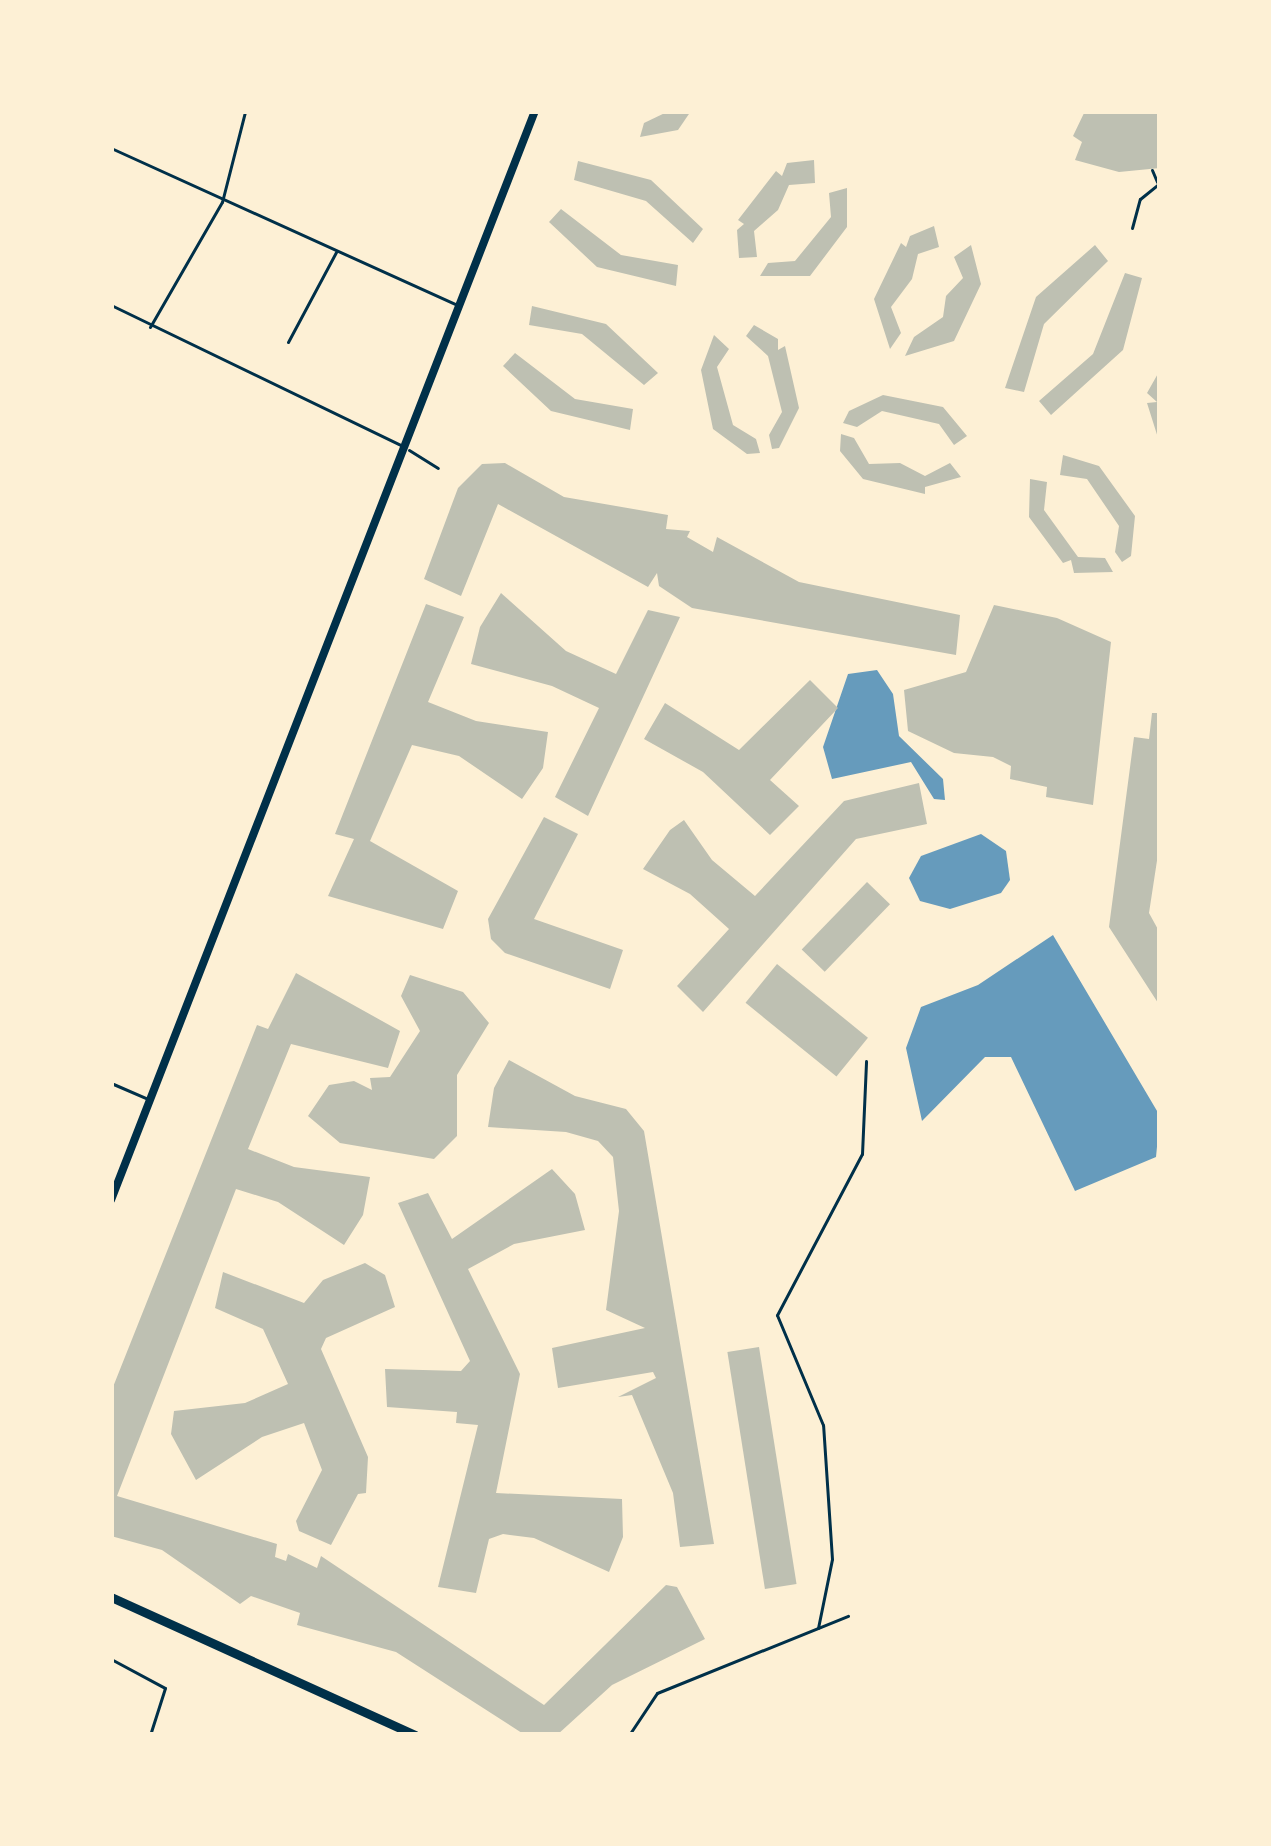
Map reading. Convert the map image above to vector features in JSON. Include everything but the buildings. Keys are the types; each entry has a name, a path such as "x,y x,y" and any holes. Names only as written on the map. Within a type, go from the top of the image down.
{"street":[{"path":"111,1200 115,1179 150,1100 535,111"},
{"path":"111,1598 415,1735"}],"lane":[{"path":"149,328 222,202 245,112"},
{"path":"111,148 457,305"},
{"path":"289,342 337,250"},
{"path":"111,304 149,328 404,446 438,468"},
{"path":"818,1628 832,1559 824,1425 777,1315 862,1154 866,1061"},
{"path":"111,1083 150,1100"},
{"path":"629,1735 657,1693 848,1616"},
{"path":"111,1659 166,1688 150,1735"}],"path":[{"path":"1132,228 1136,206 1159,183 1152,170"}],"water":[{"path":"877,670 893,694 899,736 943,779 945,800 934,799 911,762 832,779 823,747 848,674"},
{"path":"981,834 1006,851 1010,880 1001,893 950,909 920,901 909,878 921,856"},
{"path":"1053,935 1160,1116 1156,1157 1075,1191 1011,1057 985,1057 922,1121 906,1048 921,1007 978,985"}]}
